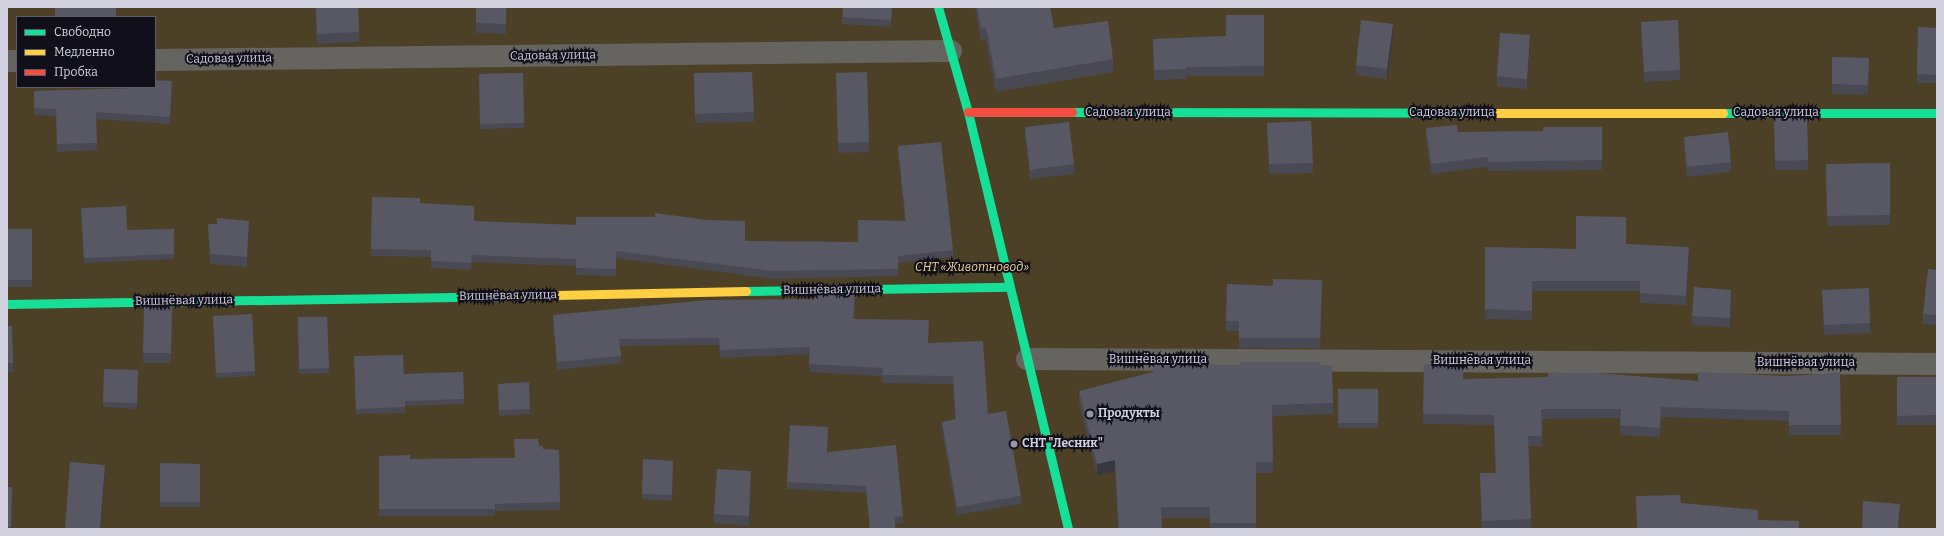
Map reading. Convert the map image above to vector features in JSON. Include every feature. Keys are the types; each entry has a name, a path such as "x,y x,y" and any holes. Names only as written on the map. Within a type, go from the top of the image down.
{"street":[{"path":"938,7 968,112 1068,529"},
{"path":"942,7 951,52"},
{"name":"Садовая улица","path":"156,60 951,52"},
{"name":"Садовая улица","path":"968,112 1937,113"},
{"name":"Вишнёвая улица","path":"7,304 1009,287"},
{"name":"Вишнёвая улица","path":"1027,359 1937,364"}],"green space":[{"name":"СНТ «Животновод»","path":"7,7 1937,7 1937,529 7,529"}],"building":[{"path":"55,7 116,7 116,16 55,16"},
{"path":"316,7 358,7 359,32 317,34"},
{"path":"476,7 506,7 506,24 476,23"},
{"path":"843,7 892,7 891,20 842,17"},
{"path":"977,7 1050,7 1054,28 1108,21 1113,59 996,79 986,27 981,28"},
{"path":"1226,15 1264,15 1264,66 1186,67 1186,69 1154,70 1153,39 1226,36"},
{"path":"1361,20 1393,24 1387,69 1356,65"},
{"path":"1678,20 1680,70 1644,72 1641,22"},
{"path":"1918,27 1937,28 1937,75 1917,74"},
{"path":"1500,33 1530,35 1527,79 1497,76"},
{"path":"1832,57 1869,58 1868,85 1832,84"},
{"path":"752,72 754,112 695,114 694,73"},
{"path":"867,72 869,142 838,143 836,73"},
{"path":"523,73 524,123 480,124 479,74"},
{"path":"156,80 172,81 170,117 96,112 97,143 57,144 56,109 34,108 34,91 156,88"},
{"path":"1774,116 1807,116 1808,160 1775,161"},
{"path":"1311,121 1313,163 1269,164 1267,123"},
{"path":"1069,122 1074,164 1030,170 1025,127"},
{"path":"1457,125 1458,132 1543,131 1543,127 1602,127 1602,160 1488,162 1488,157 1431,164 1426,128"},
{"path":"1728,132 1731,162 1687,167 1684,137"},
{"path":"941,142 953,250 898,256 898,269 773,271 616,251 616,269 576,268 576,259 472,255 471,263 431,261 431,250 371,249 372,197 420,198 420,203 474,206 474,221 576,225 576,217 655,217 655,213 707,220 745,221 745,241 858,242 858,220 906,221 898,146"},
{"path":"1890,163 1890,215 1827,216 1826,164"},
{"path":"126,206 127,230 174,229 174,254 84,258 81,208"},
{"path":"1576,216 1626,217 1626,244 1689,247 1686,296 1640,293 1640,281 1532,281 1532,311 1485,309 1485,247 1576,249"},
{"path":"217,218 249,221 247,257 210,254 208,224 217,224"},
{"path":"7,229 32,229 32,280 7,280"},
{"path":"1928,269 1937,270 1937,315 1923,314"},
{"path":"1273,279 1322,280 1320,338 1239,338 1239,321 1226,321 1227,284 1273,286"},
{"path":"1694,287 1731,290 1730,318 1692,316"},
{"path":"1869,288 1870,323 1824,325 1822,290"},
{"path":"815,295 855,295 853,319 929,320 928,343 983,341 988,414 1006,411 1021,496 957,507 942,422 956,419 953,376 882,375 883,368 809,364 810,347 720,350 719,338 619,339 621,356 557,362 553,315 707,300 814,299"},
{"path":"144,306 172,307 171,353 143,353"},
{"path":"252,314 255,371 216,373 213,316"},
{"path":"298,317 327,317 329,368 299,369"},
{"path":"7,326 12,326 13,363 7,363"},
{"path":"403,355 404,374 463,372 464,399 405,401 405,407 356,409 354,356"},
{"path":"1240,362 1320,362 1320,365 1332,365 1333,403 1272,405 1273,462 1256,462 1256,523 1210,523 1210,507 1161,507 1162,529 1119,529 1115,460 1097,464 1079,391 1153,372 1153,364 1240,365"},
{"path":"1424,364 1463,364 1463,379 1548,377 1548,373 1597,373 1698,381 1698,372 1788,376 1840,373 1841,425 1789,425 1789,411 1661,407 1660,428 1620,425 1621,409 1541,409 1542,436 1528,436 1531,519 1482,521 1480,473 1496,473 1494,415 1423,414"},
{"path":"104,369 138,370 137,403 103,402"},
{"path":"1897,377 1937,377 1937,415 1897,416"},
{"path":"529,382 530,409 499,410 498,384"},
{"path":"1338,389 1378,389 1378,423 1338,423"},
{"path":"790,425 828,427 827,452 896,445 903,516 895,517 895,529 870,529 866,486 787,482"},
{"path":"514,439 538,439 539,446 543,446 543,449 559,450 560,502 495,504 495,509 379,509 379,456 410,455 410,459 515,458"},
{"path":"643,459 673,461 672,495 642,494"},
{"path":"70,462 105,465 100,529 65,529"},
{"path":"160,463 200,464 200,502 160,502"},
{"path":"717,469 751,471 749,516 714,514"},
{"path":"7,487 12,487 11,527 7,527"},
{"path":"1680,495 1681,503 1758,510 1758,520 1799,521 1799,529 1637,529 1636,496"},
{"path":"1863,501 1900,504 1898,529 1862,529"},
{"path":"1461,528 1461,529 1411,529"}],"traffic: fast":[{"path":"938,7 968,112 1068,529"},
{"path":"1072,112 1465,113"},
{"path":"1723,113 1937,113"},
{"path":"746,291 1009,287"},
{"path":"7,304 503,296"}],"traffic: slow":[{"path":"1465,113 1723,113"},
{"path":"503,296 746,291"}],"traffic: jam":[{"path":"968,112 1072,112"}],"place":[{"name":"Продукты","path":"1090,414"},
{"name":"СНТ \"Лесник\"","path":"1014,444"}]}
